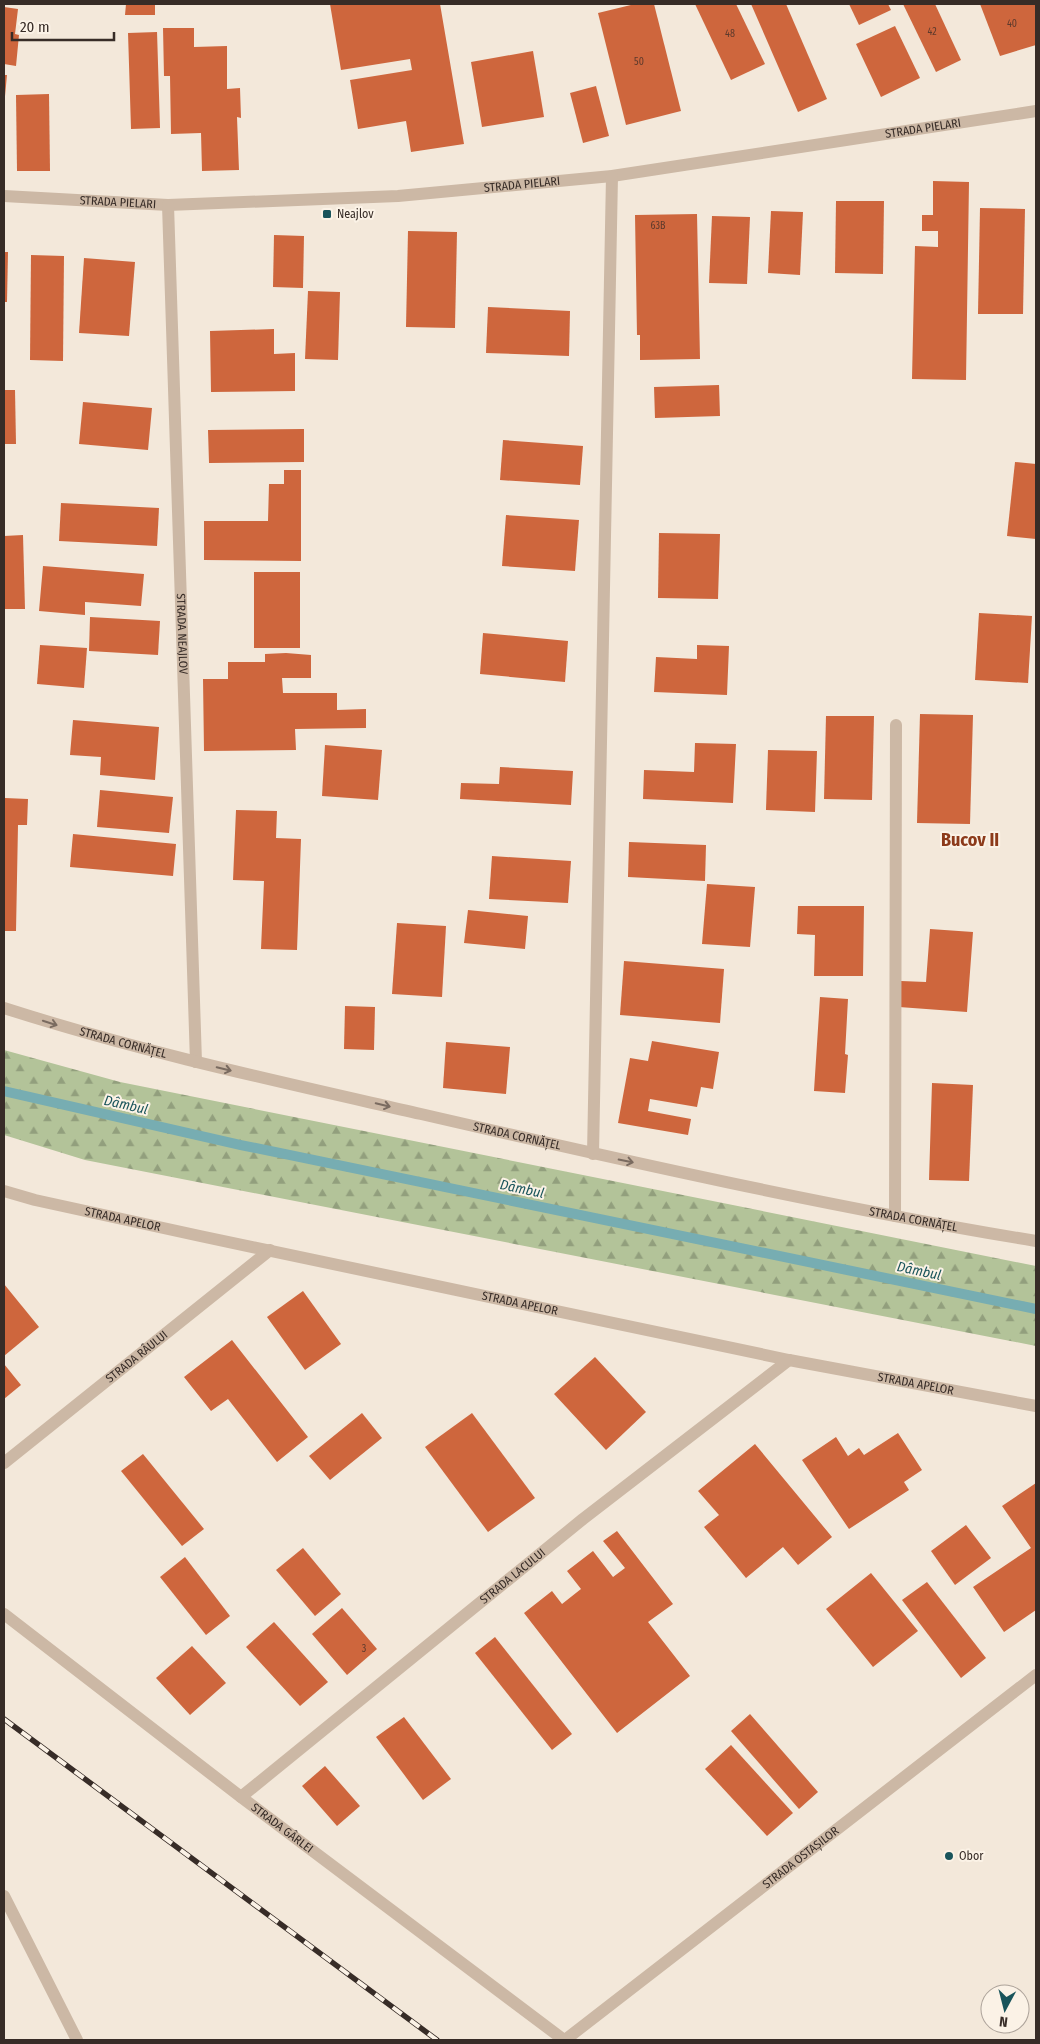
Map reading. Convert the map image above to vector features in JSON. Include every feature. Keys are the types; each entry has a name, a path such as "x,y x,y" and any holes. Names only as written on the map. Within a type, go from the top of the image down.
{"street":[{"name":"STRADA PIELARI","path":"4,196 168,205 398,196 612,176 1036,111"},
{"path":"593,1154 612,176"},
{"name":"STRADA NEAJLOV","path":"168,205 196,1062"},
{"path":"895,1216 896,725"},
{"name":"STRADA CORNĂȚEL","path":"4,1008 73,1030 196,1062 593,1154 895,1216 1036,1241"},
{"name":"STRADA APELOR","path":"4,1191 35,1200 789,1360 1036,1406"},
{"name":"STRADA RÂULUI","path":"4,1462 270,1250"},
{"name":"STRADA LACULUI","path":"241,1797 583,1519 789,1360"},
{"name":"STRADA GÂRLEI","path":"4,1614 241,1797 564,2040"},
{"name":"STRADA OSTAȘILOR","path":"564,2040 1036,1675"},
{"path":"4,1898 77,2040"}],"green space":[{"path":"4,1050 120,1082 1036,1266 1036,1346 85,1160 4,1135"}],"building":[{"path":"126,4 155,4 155,15 125,15"},
{"path":"330,4 440,4 464,144 411,152 406,121 358,129 350,80 412,70 410,59 341,70"},
{"path":"635,4 654,4 681,111 626,125 598,13"},
{"path":"695,4 736,4 765,64 731,80"},
{"path":"751,4 786,4 827,99 798,112"},
{"path":"849,4 888,4 891,10 859,25"},
{"path":"903,4 935,4 961,60 936,72"},
{"path":"980,4 1036,4 1036,45 1000,56"},
{"path":"4,7 18,9 15,34 19,35 16,66 4,64"},
{"path":"895,26 920,78 881,97 856,44"},
{"path":"163,28 194,28 194,47 227,46 227,89 240,88 241,118 237,117 239,170 202,171 201,133 171,134 170,76 164,76"},
{"path":"157,32 160,128 131,129 128,33"},
{"path":"533,51 544,117 482,127 471,62"},
{"path":"4,75 7,75 5,96 4,96"},
{"path":"596,86 609,136 583,143 570,93"},
{"path":"49,94 50,171 17,171 16,95"},
{"path":"933,181 969,182 966,380 912,379 915,246 938,247 938,231 922,231 922,215 933,215"},
{"path":"836,201 884,201 883,274 835,273"},
{"path":"980,208 1025,209 1023,314 978,314"},
{"path":"771,211 803,212 800,275 768,273"},
{"path":"697,214 700,359 640,360 640,335 637,335 635,215"},
{"path":"712,216 750,217 747,284 709,283"},
{"path":"408,231 457,232 455,328 406,327"},
{"path":"274,235 304,236 303,288 273,287"},
{"path":"4,252 8,252 7,302 4,302"},
{"path":"31,255 64,256 63,361 30,360"},
{"path":"84,258 135,262 129,336 79,333"},
{"path":"308,291 340,292 338,360 305,359"},
{"path":"488,307 570,311 569,356 486,353"},
{"path":"274,329 274,354 295,353 295,391 211,392 210,331"},
{"path":"719,385 720,416 655,418 654,387"},
{"path":"4,390 15,390 16,444 4,444"},
{"path":"83,402 152,408 148,450 79,444"},
{"path":"304,429 304,462 209,463 208,430"},
{"path":"503,440 583,446 580,485 500,480"},
{"path":"1015,462 1036,464 1036,539 1007,536"},
{"path":"284,470 301,470 301,561 204,560 204,521 268,521 269,484 284,484"},
{"path":"61,503 159,508 157,546 59,541"},
{"path":"506,515 579,520 575,571 502,566"},
{"path":"659,533 720,534 718,599 658,598"},
{"path":"23,535 25,609 4,609 4,536"},
{"path":"43,566 144,574 141,606 85,602 85,615 39,611"},
{"path":"254,572 300,572 300,648 254,648"},
{"path":"979,613 1032,616 1028,683 975,680"},
{"path":"90,617 160,621 158,655 89,651"},
{"path":"483,633 568,641 565,682 480,674"},
{"path":"40,645 87,648 84,688 37,684"},
{"path":"697,645 729,646 727,695 654,692 656,657 697,659"},
{"path":"265,654 311,655 311,678 282,678 283,693 337,693 337,710 366,709 366,728 295,729 296,750 204,751 203,679 228,679 228,662 265,662"},
{"path":"920,714 973,715 970,824 917,823"},
{"path":"826,716 874,716 872,800 824,799"},
{"path":"73,720 159,727 155,780 100,775 101,757 70,755"},
{"path":"695,743 736,744 733,803 643,799 644,770 694,772"},
{"path":"325,745 382,750 378,800 322,796"},
{"path":"768,750 817,751 815,812 766,810"},
{"path":"500,767 573,771 571,805 460,799 461,783 499,784"},
{"path":"100,790 173,797 169,833 97,827"},
{"path":"5,798 28,799 27,825 18,825 16,931 4,931"},
{"path":"236,810 277,811 276,838 301,839 297,950 261,949 264,881 233,880"},
{"path":"73,834 176,844 173,876 70,867"},
{"path":"629,842 706,845 705,881 628,877"},
{"path":"492,856 571,861 568,903 489,899"},
{"path":"707,884 755,887 750,947 702,944"},
{"path":"798,906 864,906 863,976 814,976 815,935 797,934"},
{"path":"468,910 528,916 525,949 464,943"},
{"path":"397,923 446,926 442,997 392,994"},
{"path":"930,929 973,932 967,1012 899,1007 901,981 926,982"},
{"path":"624,961 724,969 720,1023 620,1015"},
{"path":"820,997 848,999 845,1054 848,1055 845,1093 814,1091"},
{"path":"345,1006 375,1007 374,1050 344,1049"},
{"path":"652,1041 719,1052 713,1089 701,1087 697,1107 650,1099 648,1111 691,1119 688,1135 618,1123 630,1058 648,1061"},
{"path":"446,1042 510,1047 506,1094 443,1088"},
{"path":"932,1083 973,1085 969,1181 929,1180"},
{"path":"4,1284 39,1327 4,1356"},
{"path":"303,1291 341,1344 305,1370 267,1317"},
{"path":"232,1340 308,1437 277,1462 228,1399 211,1411 184,1377"},
{"path":"595,1357 646,1412 606,1450 554,1394"},
{"path":"4,1364 21,1385 4,1399"},
{"path":"362,1413 382,1438 330,1480 309,1456"},
{"path":"472,1413 535,1498 488,1532 425,1447"},
{"path":"898,1433 922,1470 904,1482 909,1490 849,1529 802,1460 836,1437 848,1456 859,1448 864,1455"},
{"path":"755,1444 832,1537 798,1565 783,1547 746,1578 704,1527 719,1515 698,1491"},
{"path":"143,1454 204,1529 182,1546 121,1471"},
{"path":"1036,1483 1036,1610 1004,1632 973,1587 1031,1548 1002,1506"},
{"path":"966,1525 991,1558 955,1585 931,1551"},
{"path":"617,1531 673,1604 648,1622 690,1676 617,1733 524,1613 552,1591 562,1604 581,1589 567,1571 593,1551 613,1577 625,1568 603,1541"},
{"path":"303,1548 341,1594 315,1616 276,1570"},
{"path":"185,1557 230,1616 206,1635 160,1577"},
{"path":"871,1573 918,1631 873,1667 826,1609"},
{"path":"927,1582 986,1658 961,1678 902,1600"},
{"path":"342,1608 377,1649 347,1675 312,1634"},
{"path":"274,1622 328,1682 300,1706 246,1647"},
{"path":"495,1637 572,1734 552,1750 475,1653"},
{"path":"192,1646 226,1683 190,1715 156,1678"},
{"path":"750,1714 818,1792 799,1809 731,1731"},
{"path":"404,1717 451,1779 423,1800 376,1737"},
{"path":"731,1745 793,1813 767,1836 705,1769"},
{"path":"325,1766 360,1806 337,1826 302,1786"}],"waterway":[{"name":"Dâmbul","path":"4,1091 241,1145 1036,1309"}],"railway":[{"path":"4,1719 437,2040"}],"place":[{"name":"Neajlov","path":"327,214"},
{"name":"Obor","path":"949,1856"}],"district":[{"name":"Bucov II","path":"970,840"}]}
